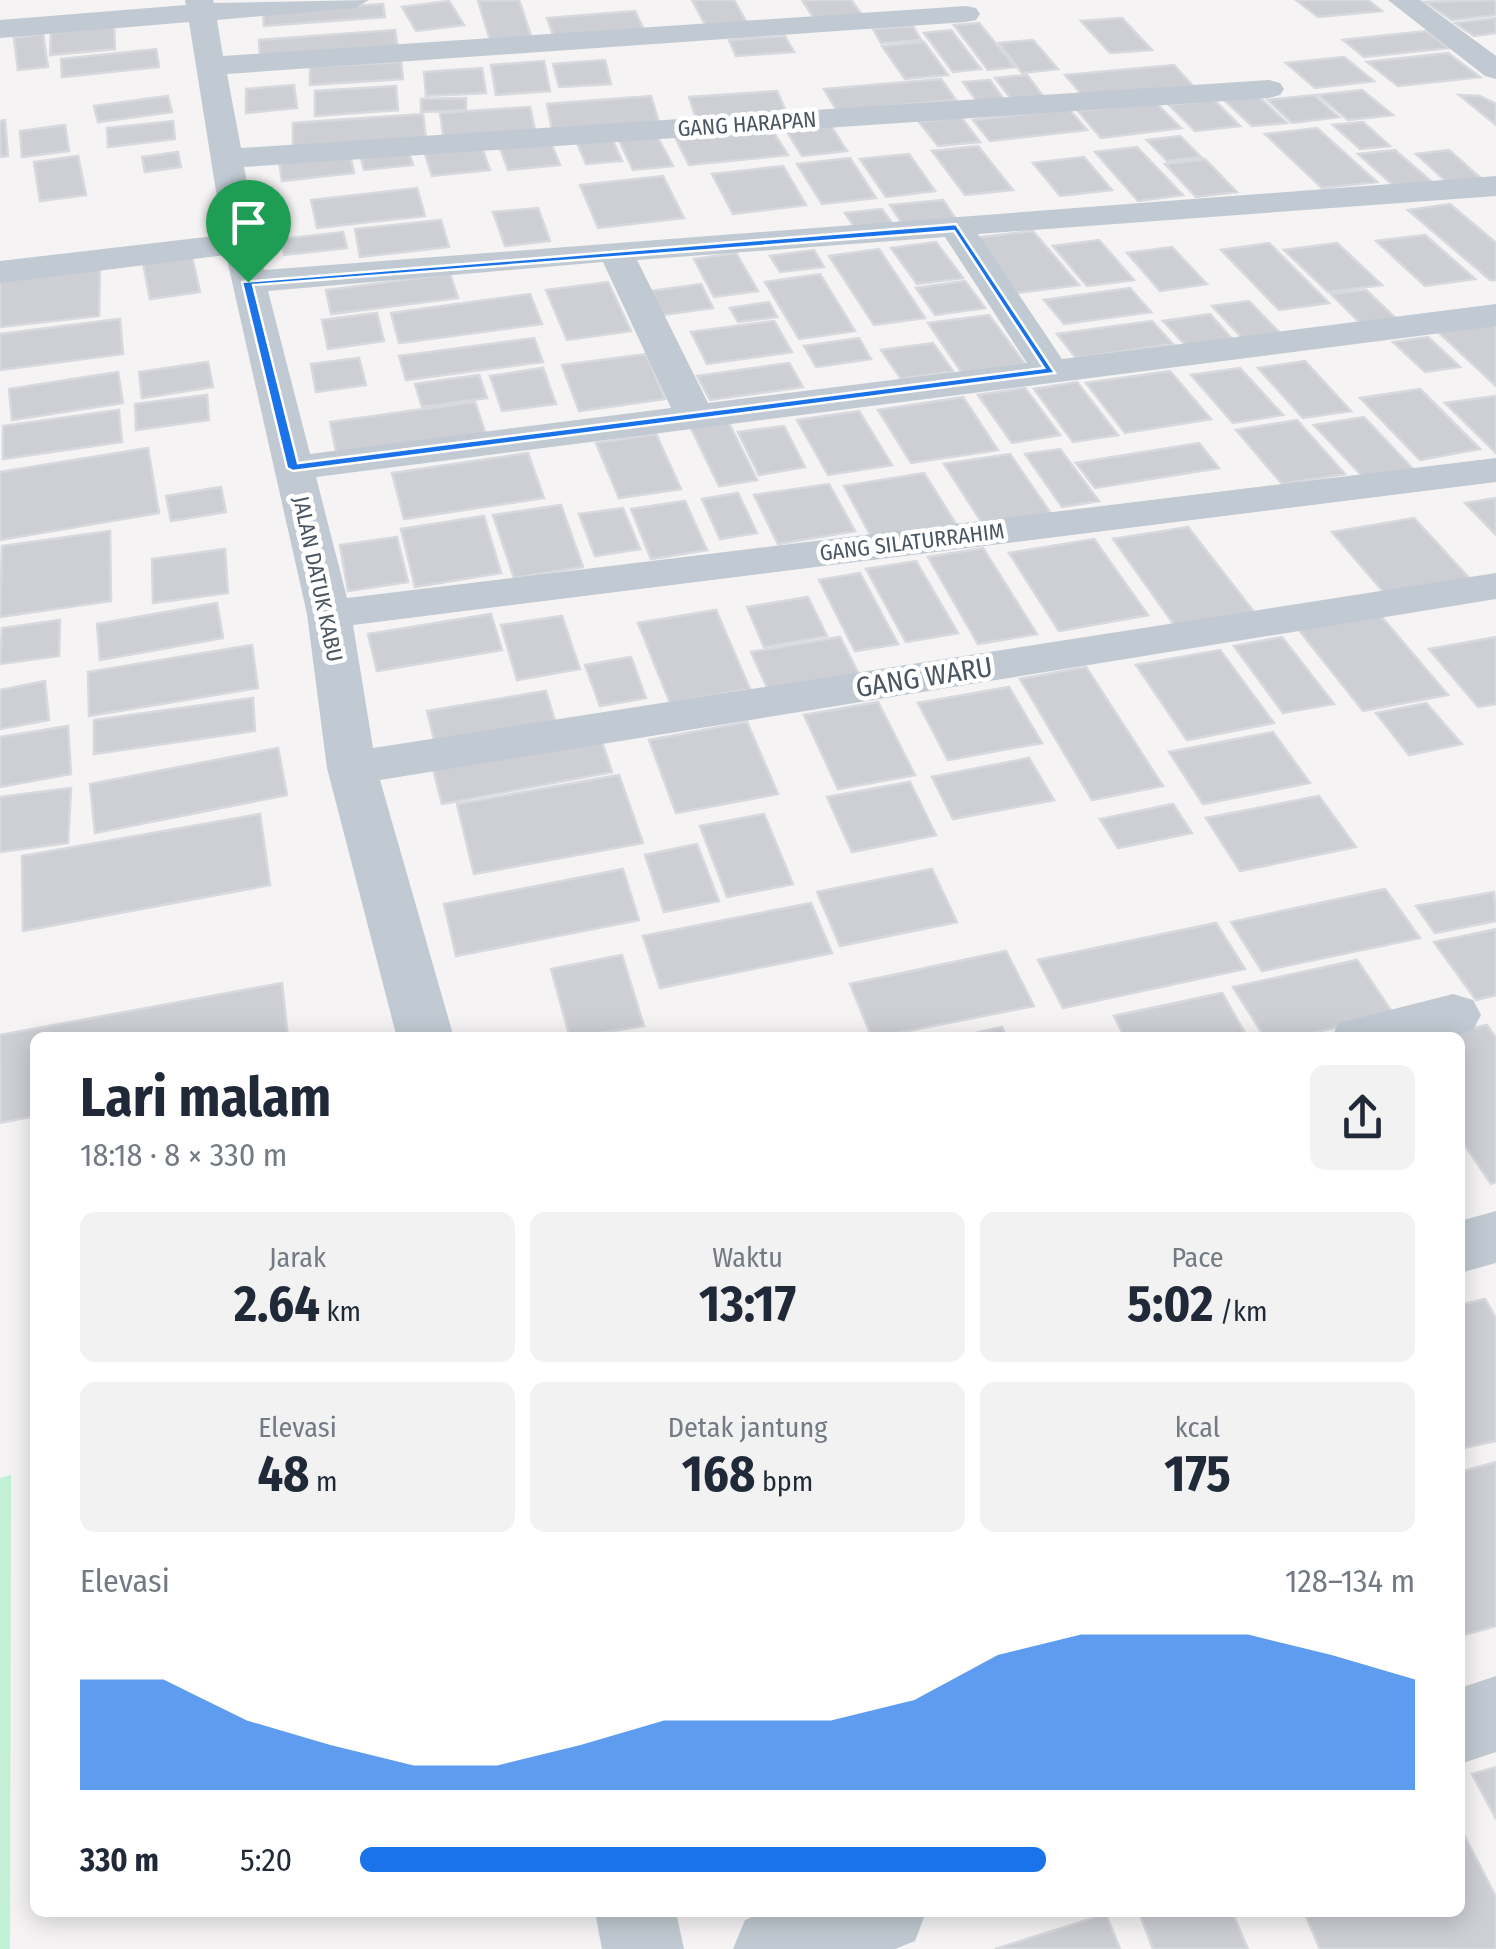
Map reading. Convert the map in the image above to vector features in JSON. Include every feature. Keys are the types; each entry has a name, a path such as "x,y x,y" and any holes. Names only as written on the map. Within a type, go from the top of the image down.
{"street":[{"path":"0,29 199,6 354,0"},
{"path":"1402,0 1496,70"},
{"name":"JALAN DATUK KABU","path":"199,6 244,262 329,614 352,768 424,1032"},
{"path":"212,66 966,14"},
{"name":"GANG HARAPAN","path":"224,158 1269,88"},
{"path":"0,272 614,251 1496,186"},
{"path":"956,227 1051,370"},
{"path":"614,251 693,414"},
{"path":"293,468 1496,314"},
{"name":"GANG SILATURRAHIM","path":"329,614 1496,470"},
{"name":"GANG WARU","path":"352,768 1496,586"},
{"path":"1384,1032 1453,1015"},
{"path":"1465,1246 1496,1237"},
{"path":"1465,1724 1496,1714"},
{"path":"636,1917 643,1949"},
{"path":"774,1949 871,1917"}],"green space":[{"path":"11,1475 10,1949 0,1949 0,1478"}],"building":[{"path":"519,0 531,36 490,40 478,1"},
{"path":"692,0 734,0 747,23 706,26"},
{"path":"802,0 851,0 863,16 815,20"},
{"path":"1296,0 1368,0 1382,11 1318,17"},
{"path":"1496,0 1496,15 1452,20 1425,2"},
{"path":"449,1 464,25 416,31 402,7"},
{"path":"383,4 385,17 264,26 263,12"},
{"path":"635,11 645,32 555,40 547,18"},
{"path":"1122,18 1152,50 1110,53 1081,21"},
{"path":"1496,18 1496,33 1474,36 1455,23"},
{"path":"979,23 1015,67 988,70 954,25"},
{"path":"913,26 921,40 881,43 873,29"},
{"path":"114,27 115,49 50,55 51,33"},
{"path":"395,30 398,49 260,59 259,40"},
{"path":"951,30 981,69 953,72 924,33"},
{"path":"1426,31 1448,48 1364,57 1343,40"},
{"path":"43,34 48,67 18,70 14,38"},
{"path":"785,36 794,52 736,56 729,40"},
{"path":"1033,40 1058,69 1022,73 999,43"},
{"path":"924,42 948,75 905,79 882,46"},
{"path":"156,49 159,67 62,77 61,59"},
{"path":"1448,53 1480,77 1398,86 1367,62"},
{"path":"1344,57 1374,81 1315,88 1286,63"},
{"path":"605,60 611,84 559,87 553,64"},
{"path":"544,61 550,91 496,95 491,65"},
{"path":"401,62 403,79 310,85 310,67"},
{"path":"1174,65 1193,86 1083,96 1065,75"},
{"path":"482,68 486,93 426,96 424,72"},
{"path":"1027,75 1044,97 1012,100 995,78"},
{"path":"941,79 956,100 837,111 824,89"},
{"path":"990,80 1005,101 978,103 963,82"},
{"path":"294,85 297,108 246,113 246,89"},
{"path":"396,86 398,110 315,116 315,91"},
{"path":"1362,90 1393,115 1348,120 1318,95"},
{"path":"777,91 788,116 697,122 689,97"},
{"path":"1257,95 1287,123 1252,126 1223,99"},
{"path":"1314,95 1339,117 1292,123 1268,100"},
{"path":"1459,95 1480,96 1496,104 1496,125"},
{"path":"168,96 172,112 98,122 94,106"},
{"path":"651,96 659,122 552,130 547,104"},
{"path":"466,98 466,110 421,112 421,99"},
{"path":"1214,100 1240,126 1195,131 1169,105"},
{"path":"1156,103 1181,128 1101,138 1078,111"},
{"path":"530,107 536,135 444,141 440,113"},
{"path":"1069,109 1087,130 990,141 973,120"},
{"path":"423,114 426,138 293,147 293,123"},
{"path":"961,117 980,142 938,146 919,122"},
{"path":"5,120 8,156 0,157 0,121"},
{"path":"173,121 175,139 108,147 107,128"},
{"path":"1363,122 1390,146 1360,149 1333,125"},
{"path":"65,125 69,151 22,157 20,131"},
{"path":"831,126 847,151 802,156 786,130"},
{"path":"770,127 788,155 689,165 675,137"},
{"path":"1317,128 1377,182 1322,188 1265,134"},
{"path":"657,136 673,166 633,170 619,140"},
{"path":"1180,136 1201,157 1167,161 1147,140"},
{"path":"612,139 622,161 586,164 577,143"},
{"path":"551,143 560,165 508,170 500,148"},
{"path":"481,145 490,170 432,176 424,151"},
{"path":"978,146 1013,190 965,195 932,151"},
{"path":"1137,147 1183,195 1138,201 1095,152"},
{"path":"408,149 413,165 364,170 360,154"},
{"path":"1395,150 1432,182 1394,186 1358,154"},
{"path":"1449,150 1483,180 1449,184 1416,154"},
{"path":"178,152 181,167 145,172 142,157"},
{"path":"350,154 354,173 282,181 279,161"},
{"path":"909,154 935,191 886,197 860,159"},
{"path":"78,156 86,195 40,201 34,162"},
{"path":"1084,157 1112,190 1060,196 1033,163"},
{"path":"850,158 876,198 822,204 797,164"},
{"path":"1205,159 1237,192 1196,197 1165,164"},
{"path":"783,166 806,205 733,214 712,174"},
{"path":"663,176 684,218 598,228 580,185"},
{"path":"417,188 425,216 317,228 311,200"},
{"path":"943,200 958,222 905,228 890,205"},
{"path":"1450,204 1496,243 1496,280 1490,280 1408,210"},
{"path":"538,208 550,241 505,246 493,212"},
{"path":"882,209 894,226 857,231 845,213"},
{"path":"441,220 449,247 360,257 355,229"},
{"path":"1033,231 1079,285 1017,293 974,238"},
{"path":"343,232 347,248 284,255 281,239"},
{"path":"1425,235 1475,279 1425,286 1376,241"},
{"path":"1099,240 1134,280 1087,286 1053,246"},
{"path":"936,242 963,278 917,284 891,248"},
{"path":"1269,243 1329,303 1279,310 1221,250"},
{"path":"1337,243 1382,285 1328,292 1284,250"},
{"path":"1172,247 1207,284 1160,291 1127,253"},
{"path":"879,249 925,318 874,325 829,256"},
{"path":"814,250 824,267 780,272 770,256"},
{"path":"191,252 200,292 150,299 142,258"},
{"path":"736,253 758,291 714,297 694,259"},
{"path":"100,268 99,316 0,327 0,278"},
{"path":"450,274 458,298 331,314 326,290"},
{"path":"820,274 855,331 799,339 765,282"},
{"path":"965,281 985,308 935,315 916,288"},
{"path":"608,282 631,331 567,340 546,290"},
{"path":"701,284 713,308 663,315 651,291"},
{"path":"1130,288 1151,312 1064,324 1044,300"},
{"path":"1366,290 1400,322 1364,327 1331,294"},
{"path":"530,294 542,324 399,343 391,313"},
{"path":"1249,301 1282,335 1244,340 1212,306"},
{"path":"769,302 777,317 738,322 730,308"},
{"path":"377,313 384,341 328,349 322,320"},
{"path":"1210,314 1235,342 1188,348 1163,321"},
{"path":"989,315 1025,364 962,373 928,323"},
{"path":"120,319 123,354 0,370 0,334"},
{"path":"774,321 792,352 707,364 691,332"},
{"path":"1152,321 1173,344 1076,358 1057,334"},
{"path":"1496,324 1496,386 1438,332"},
{"path":"1428,337 1460,367 1425,372 1393,342"},
{"path":"534,338 543,362 406,380 399,356"},
{"path":"859,338 871,359 816,367 804,346"},
{"path":"933,343 953,371 901,379 881,350"},
{"path":"646,354 665,399 579,411 562,365"},
{"path":"359,358 366,385 316,392 311,364"},
{"path":"1305,361 1351,411 1303,418 1258,368"},
{"path":"208,362 213,387 142,398 139,372"},
{"path":"789,363 803,387 710,400 697,376"},
{"path":"543,368 556,404 502,411 490,376"},
{"path":"1240,368 1283,415 1233,423 1191,375"},
{"path":"1170,371 1211,419 1125,433 1086,383"},
{"path":"118,372 123,403 12,420 9,389"},
{"path":"479,375 487,398 422,407 415,384"},
{"path":"1077,382 1118,435 1073,442 1034,389"},
{"path":"1025,388 1060,435 1012,443 978,395"},
{"path":"1420,389 1480,449 1420,460 1360,398"},
{"path":"207,395 209,420 136,430 135,404"},
{"path":"1496,396 1496,453 1445,403"},
{"path":"963,397 998,450 911,463 878,410"},
{"path":"475,402 486,435 337,456 330,422"},
{"path":"119,410 122,442 3,459 3,426"},
{"path":"859,411 892,465 828,475 797,420"},
{"path":"726,417 757,480 719,486 688,422"},
{"path":"1364,417 1413,469 1363,477 1314,425"},
{"path":"1297,420 1345,474 1282,484 1236,430"},
{"path":"784,426 805,467 759,475 738,432"},
{"path":"656,434 681,489 619,498 596,443"},
{"path":"1199,443 1219,468 1095,488 1076,463"},
{"path":"148,448 159,513 0,540 0,472"},
{"path":"1060,449 1099,501 1062,507 1025,454"},
{"path":"528,453 544,498 404,519 392,473"},
{"path":"1010,454 1052,515 984,526 944,464"},
{"path":"924,473 956,524 872,538 844,486"},
{"path":"829,484 855,531 778,544 754,495"},
{"path":"221,487 226,512 171,521 166,496"},
{"path":"738,493 757,533 720,539 702,499"},
{"path":"1496,498 1496,535 1465,503"},
{"path":"685,501 707,550 651,559 631,509"},
{"path":"561,505 583,567 514,578 493,515"},
{"path":"623,508 640,549 595,556 579,514"},
{"path":"484,516 501,573 415,587 401,529"},
{"path":"1414,518 1471,580 1386,595 1332,532"},
{"path":"1188,527 1254,612 1175,626 1113,539"},
{"path":"110,531 111,601 0,617 2,546"},
{"path":"397,537 408,582 348,591 340,545"},
{"path":"1094,539 1148,615 1059,631 1009,553"},
{"path":"983,548 1037,634 978,644 928,557"},
{"path":"225,549 228,593 153,603 152,559"},
{"path":"916,561 958,633 906,642 866,569"},
{"path":"860,573 898,644 855,651 819,580"},
{"path":"808,597 827,636 764,647 747,607"},
{"path":"217,603 223,638 100,660 97,624"},
{"path":"716,610 750,689 670,703 638,623"},
{"path":"491,614 502,650 377,671 368,634"},
{"path":"1380,615 1448,695 1363,711 1299,630"},
{"path":"562,616 580,669 517,680 501,625"},
{"path":"60,620 59,656 0,664 2,628"},
{"path":"840,637 860,676 769,692 751,652"},
{"path":"1282,637 1334,704 1283,713 1234,646"},
{"path":"1496,637 1496,704 1478,707 1429,649"},
{"path":"252,645 258,688 89,716 88,672"},
{"path":"1220,650 1274,723 1187,740 1136,665"},
{"path":"631,657 646,698 600,706 585,665"},
{"path":"1086,667 1163,786 1092,800 1020,679"},
{"path":"45,681 49,720 0,729 0,690"},
{"path":"1009,687 1042,743 948,760 918,703"},
{"path":"546,691 555,721 435,743 427,711"},
{"path":"253,698 255,731 94,754 94,720"},
{"path":"878,702 915,775 838,789 804,715"},
{"path":"1426,703 1462,744 1409,755 1376,713"},
{"path":"747,722 778,794 676,813 649,740"},
{"path":"68,726 71,774 0,787 0,737"},
{"path":"1273,732 1310,783 1203,804 1169,752"},
{"path":"601,739 612,772 442,804 433,769"},
{"path":"278,748 287,795 95,833 90,784"},
{"path":"1029,758 1054,800 953,819 932,777"},
{"path":"619,775 643,843 474,874 457,804"},
{"path":"910,782 936,835 852,852 827,797"},
{"path":"71,788 68,843 0,852 0,797"},
{"path":"1319,796 1356,847 1240,871 1206,818"},
{"path":"1173,804 1192,833 1118,848 1100,819"},
{"path":"260,814 270,885 23,931 22,856"},
{"path":"764,814 793,884 727,897 700,826"},
{"path":"697,844 719,901 664,912 645,855"},
{"path":"623,869 639,920 456,956 444,904"},
{"path":"932,869 957,922 840,946 817,892"},
{"path":"1385,889 1420,938 1262,971 1231,922"},
{"path":"1494,892 1496,921 1435,933 1416,906"},
{"path":"811,903 832,953 660,988 643,936"},
{"path":"1216,923 1245,969 1063,1008 1038,960"},
{"path":"1496,929 1496,995 1476,1000 1434,942"},
{"path":"1006,951 1034,1006 902,1032 870,1032 850,984"},
{"path":"622,955 644,1026 607,1032 568,1032 551,969"},
{"path":"1357,960 1394,1015 1316,1032 1261,1032 1233,987"},
{"path":"282,983 287,1032 30,1032 30,1117 0,1123 0,1035"},
{"path":"1222,993 1245,1032 1122,1032 1114,1016"},
{"path":"1487,1025 1496,1038 1496,1182 1491,1184 1465,1145 1465,1032 1456,1032"},
{"path":"1485,1299 1496,1318 1496,1441 1465,1448 1465,1304"},
{"path":"1496,1462 1496,1626 1465,1635 1465,1471"},
{"path":"1496,1767 1496,1819 1472,1774"},
{"path":"1465,1837 1496,1897 1496,1949 1320,1949 1306,1917 1465,1917"},
{"path":"1107,1917 1120,1949 995,1949"},
{"path":"1141,1917 1234,1917 1248,1949 1153,1949"}],"route":[{"path":"956,227 1051,370 293,468 248,282 956,227"}]}
